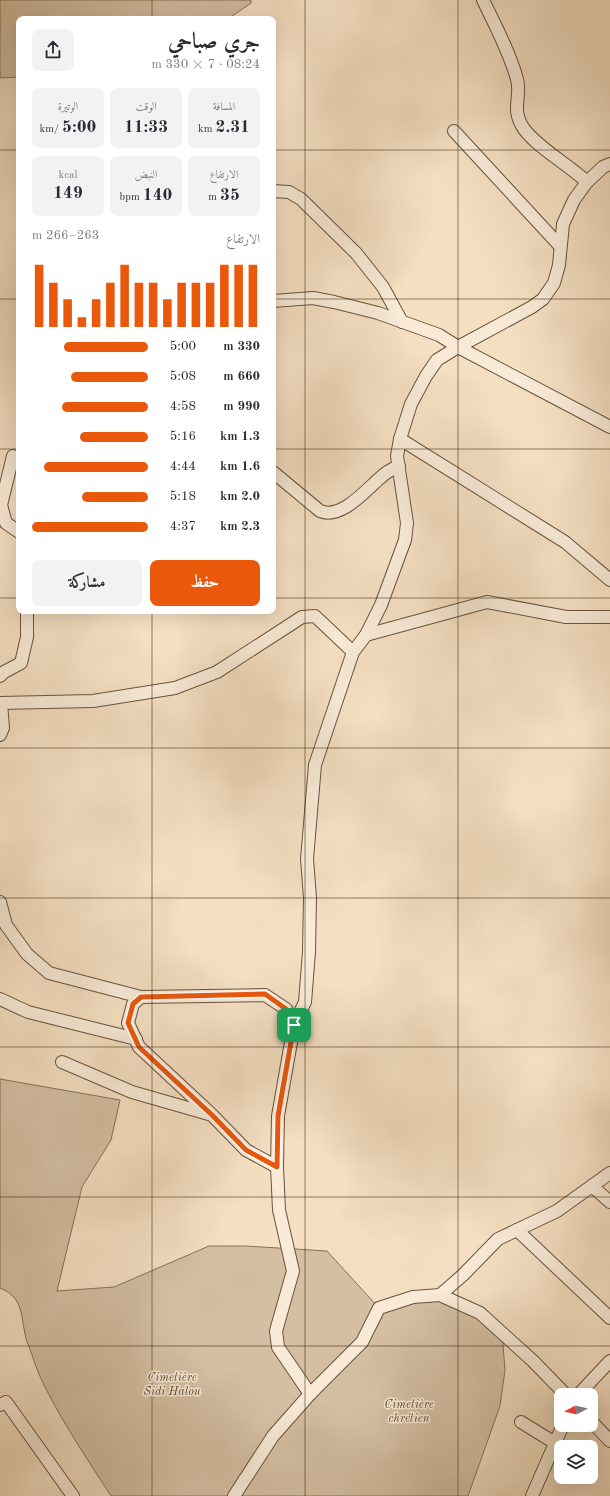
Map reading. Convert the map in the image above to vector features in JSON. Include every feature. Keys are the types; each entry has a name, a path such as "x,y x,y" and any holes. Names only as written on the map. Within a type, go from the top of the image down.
{"street":[{"path":"483,0 512,63 518,81 516,105 518,116 524,128 534,141 573,169 587,182"},
{"path":"454,131 560,246"},
{"path":"310,1394 278,1347 276,1331 293,1271 279,1210 277,1167 278,1116 294,1025 305,1002 310,898 307,859 315,765 353,652 366,636 381,605 405,540 406,522 397,456 400,439 411,404 426,376 437,360 458,347 532,308 543,299 554,283 559,265 563,224 574,200 587,182 603,167 610,164"},
{"path":"276,191 289,192 301,199 356,252 383,287 402,322"},
{"path":"276,301 313,298 378,313 439,335 458,347 610,427"},
{"path":"400,439 565,542 610,580"},
{"path":"13,456 1,505 6,523 16,530"},
{"path":"276,474 320,511 332,513 342,509 364,495 381,477 399,466"},
{"path":"366,636 487,602 566,617 610,616"},
{"path":"0,676 20,663 27,637 27,614"},
{"path":"0,735 3,728 1,703 93,701 175,688 217,672 302,617 315,616 353,652"},
{"path":"0,902 6,925 27,954 49,973 141,997 265,994 286,1009 294,1025"},
{"path":"141,997 133,1004 128,1023 139,1047 212,1115 246,1150 277,1167"},
{"path":"0,999 28,1012 136,1039"},
{"path":"62,1062 132,1092 212,1115"},
{"path":"440,1295 498,1239 557,1211 610,1173"},
{"path":"592,1186 610,1202"},
{"path":"517,1230 610,1318"},
{"path":"234,1496 273,1436 310,1394 362,1342 380,1308 413,1297 440,1295 480,1313 533,1361 559,1388"},
{"path":"585,1388 609,1366"},
{"path":"0,1405 6,1402 73,1496"},
{"path":"521,1422 554,1442"},
{"path":"598,1428 610,1441"},
{"path":"532,1496 554,1445"}],"green space":[{"path":"0,0 251,0 251,3 232,16 16,16 16,77 0,78"},
{"name":"Cimetière Sidi Halou","path":"0,1079 120,1100 111,1140 82,1187 57,1291 114,1287 209,1246 245,1246 327,1251 379,1308 440,1295 502,1332 505,1370 500,1406 468,1496 111,1496 52,1401 36,1367 26,1338 19,1305 9,1293 0,1288"}],"route":[{"path":"265,994 286,1009 294,1025 278,1116 277,1167 246,1150 212,1115 139,1047 128,1023 133,1004 141,997 265,994"}],"park label":[{"name":"Cimetière chrétien","path":"409,1411"}]}
